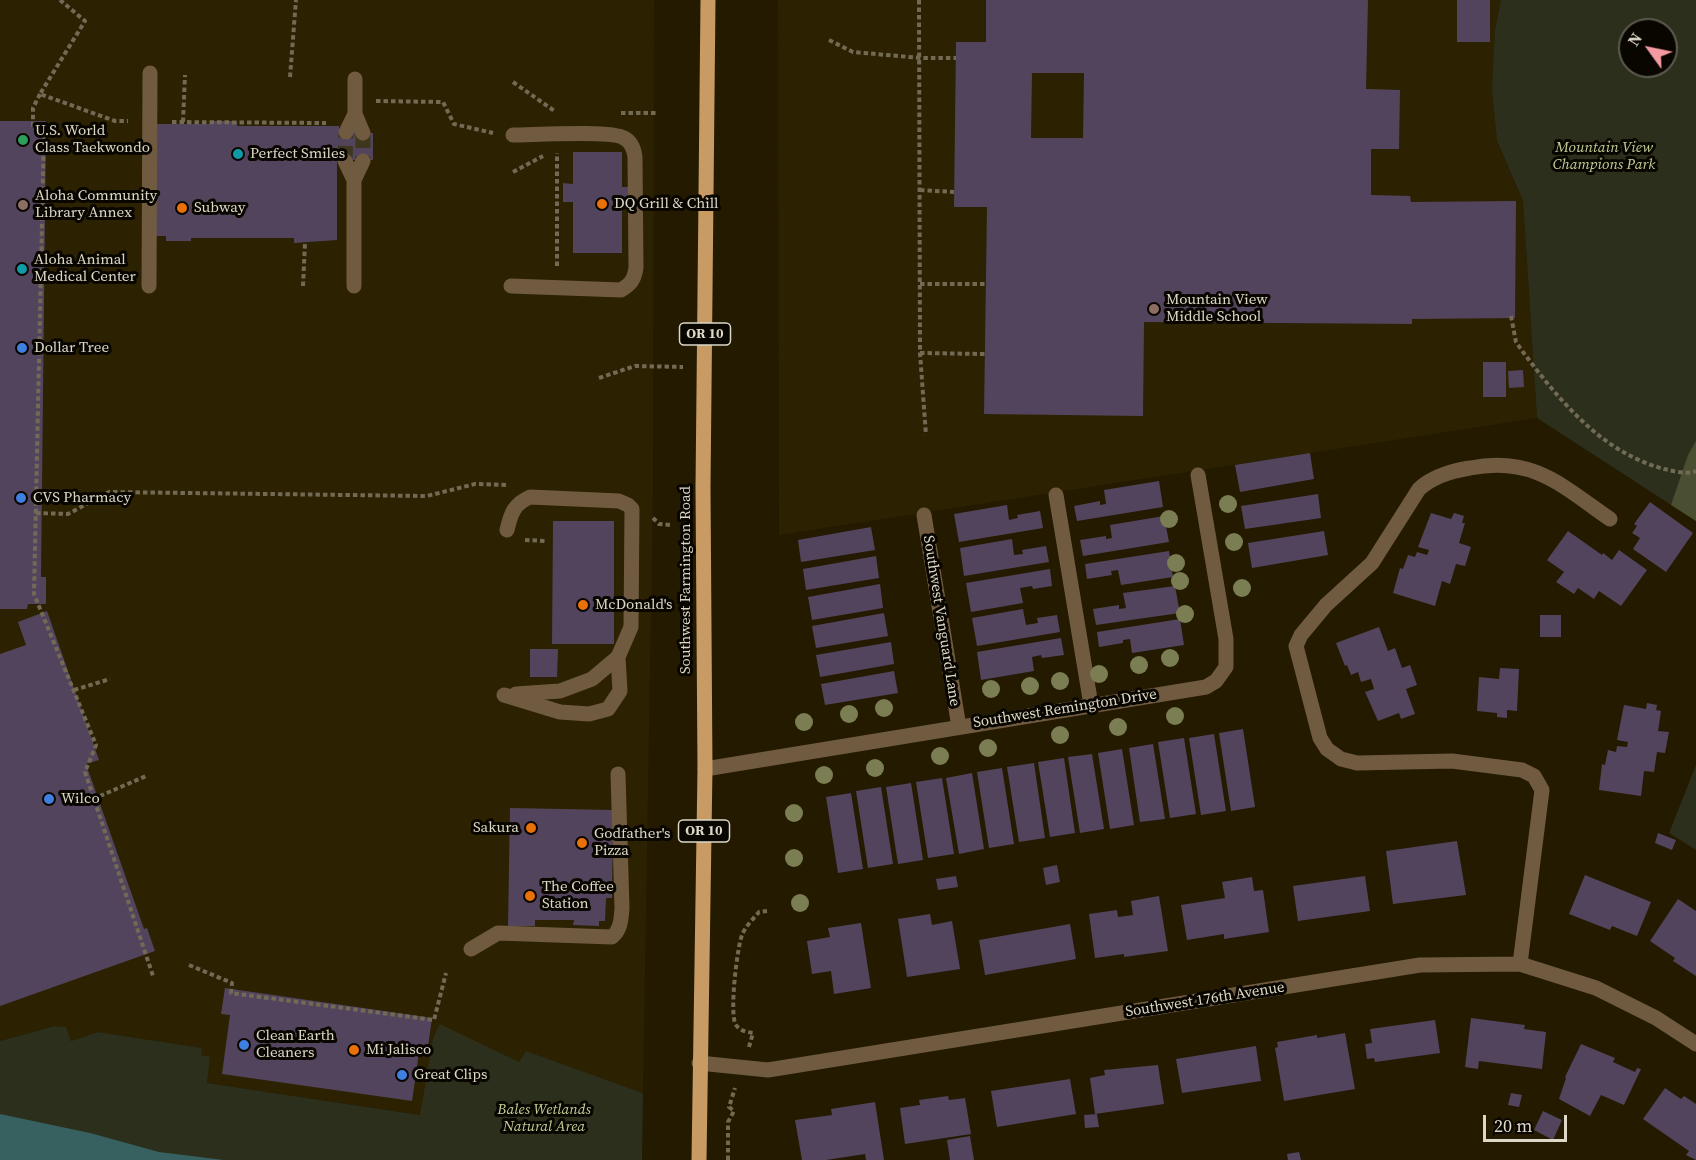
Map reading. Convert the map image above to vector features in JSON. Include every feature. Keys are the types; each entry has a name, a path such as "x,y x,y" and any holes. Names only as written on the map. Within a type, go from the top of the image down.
{"main road":[{"name":"Southwest Farmington Road","path":"699,1160 705,769 704,487 708,0"}],"street":[{"path":"149,286 150,74"},
{"path":"355,79 355,107 363,133"},
{"path":"340,128 355,107"},
{"path":"508,135 615,135 624,137 630,143 634,148 635,157 636,268 635,277 630,285 621,290 511,286"},
{"path":"345,161 354,180 354,286"},
{"path":"354,180 363,161"},
{"path":"1520,964 1542,790 1534,776 1522,770 1452,761 1357,763 1341,759 1327,749 1320,738 1296,646 1301,635 1326,605 1372,563 1419,489 1428,481 1440,476 1478,466 1519,466 1553,479 1610,519"},
{"name":"Southwest Remington Drive","path":"705,769 1206,687 1216,681 1226,667 1226,639 1198,475"},
{"path":"1056,495 1091,705"},
{"path":"507,530 511,513 519,502 530,497 619,501 632,509 631,627 618,657 592,679 560,691 504,695 560,712 589,714 608,708 620,691 618,657"},
{"name":"Southwest Vanguard Lane","path":"924,515 959,727"},
{"path":"471,949 498,933 612,937 618,932 622,908 618,774"},
{"name":"Southwest 176th Avenue","path":"699,1063 768,1070 1420,965 1520,964 1596,988 1656,1018 1696,1044"}],"path":[{"path":"60,0 85,21 33,108 33,129 44,129 34,594 96,746 84,772 153,976"},
{"path":"290,77 296,0"},
{"path":"919,0 921,58 920,353 926,435"},
{"path":"829,40 853,52 921,58 956,58"},
{"path":"183,123 185,75"},
{"path":"513,82 557,112"},
{"path":"40,94 115,121 340,128"},
{"path":"355,107 443,102 454,124 508,135"},
{"path":"612,113 656,113"},
{"path":"513,172 557,150 557,275 529,287"},
{"path":"920,190 954,192"},
{"path":"303,286 305,243"},
{"path":"920,284 986,284"},
{"path":"1511,316 1516,342 1522,352 1574,413 1597,434 1637,460 1671,471 1690,473 1696,471"},
{"path":"920,353 985,354"},
{"path":"599,378 635,366 705,368"},
{"path":"36,513 68,514 109,492 428,496 475,484 520,485"},
{"path":"652,516 659,524 670,525"},
{"path":"74,690 110,679"},
{"path":"93,799 146,776"},
{"path":"753,1033 737,1026 734,1019 734,993 742,934 759,912 766,911"},
{"path":"189,965 232,983 231,993 434,1020 446,973"},
{"path":"728,1160 728,1122 734,1111 729,1107"}],"shaded area":[{"path":"0,0 654,0 653,491 643,1093 526,1051 519,1063 440,1025 433,1038 421,1115 206,1083 210,1058 200,1055 201,1048 98,1032 71,1041 55,1026 0,1041"},
{"name":"Mountain View Middle School","path":"778,0 1501,0 1495,31 1497,142 1523,201 1537,418 779,535"}],"green space":[{"name":"Mountain View Champions Park","path":"1501,0 1696,0 1696,521 1537,418 1523,201 1497,141 1492,89 1495,30"},
{"path":"1696,441 1696,521 1671,505 1688,455"},
{"path":"1696,765 1696,850 1669,833"},
{"name":"Bales Wetlands Natural Area","path":"440,1024 519,1062 526,1051 643,1093 642,1160 0,1160 0,1041 55,1026 66,1027 71,1041 98,1032 202,1048 201,1055 210,1057 207,1083 420,1115 433,1038"}],"water":[{"path":"0,1114 90,1133 159,1152 224,1160 0,1160"}],"building":[{"path":"986,0 1368,0 1366,89 1400,90 1399,149 1371,149 1371,195 1410,196 1411,202 1516,201 1515,318 1412,319 1412,324 1144,322 1143,416 984,414 987,207 954,207 956,42 986,42","holes":["1032,73 1084,73 1083,138 1031,138"]},
{"path":"1457,0 1490,0 1490,42 1457,42"},
{"path":"0,121 46,121 41,577 46,577 46,604 28,604 27,609 0,609"},
{"path":"211,121 237,121 237,126 339,126 339,132 373,133 373,160 337,160 337,240 294,243 294,238 191,238 191,241 166,241 166,236 156,236 156,124 211,124"},
{"name":"DQ Grill & Chill","path":"573,152 622,152 622,187 630,187 630,207 622,207 622,253 573,253 573,202 563,202 563,183 573,184"},
{"path":"1483,362 1506,362 1506,397 1483,397"},
{"path":"1523,370 1524,387 1509,388 1508,371"},
{"path":"1310,453 1314,479 1240,492 1235,465"},
{"path":"1159,481 1163,507 1077,521 1074,506 1100,501 1100,505 1106,504 1104,490"},
{"path":"1318,494 1321,518 1245,529 1241,506"},
{"path":"1650,502 1693,533 1666,572 1633,549 1640,538 1632,533 1637,526 1634,524"},
{"path":"1007,505 1009,520 1018,518 1017,515 1040,511 1043,528 959,542 954,514"},
{"path":"1431,513 1451,519 1454,513 1464,516 1462,523 1465,523 1459,543 1471,547 1465,566 1456,564 1450,584 1442,581 1435,606 1393,593 1400,568 1403,569 1408,555 1415,557 1417,552 1427,555 1429,550 1418,547"},
{"path":"1164,516 1169,542 1083,556 1080,540 1106,536 1106,539 1112,538 1110,525"},
{"name":"McDonald's","path":"553,521 614,521 614,644 552,644"},
{"path":"871,527 875,550 801,562 798,540"},
{"path":"1324,531 1328,555 1252,568 1248,543"},
{"path":"1568,531 1612,560 1619,550 1647,570 1621,606 1599,591 1594,599 1578,588 1574,594 1556,582 1564,572 1547,560"},
{"path":"1012,539 1014,555 1023,554 1022,550 1046,546 1049,562 964,576 960,548"},
{"path":"1169,551 1173,577 1121,585 1118,570 1111,571 1112,575 1087,579 1085,564"},
{"path":"876,556 879,578 806,590 803,569"},
{"path":"1050,569 1052,586 1033,589 1032,586 1020,588 1023,603 971,612 966,583"},
{"path":"880,584 883,608 812,620 808,597"},
{"path":"1175,586 1180,613 1096,625 1093,609 1119,605 1119,609 1126,608 1123,593"},
{"path":"1023,609 1026,625 1038,623 1037,618 1057,615 1060,632 977,646 972,618"},
{"name":"Wilco","path":"47,611 99,760 86,764 144,929 147,928 155,951 0,1006 0,654 26,645 18,622"},
{"path":"884,613 888,636 816,648 812,626"},
{"path":"1540,615 1561,615 1561,637 1540,637"},
{"path":"1180,619 1184,645 1132,653 1130,639 1123,640 1123,643 1099,647 1097,632"},
{"path":"1379,627 1388,651 1395,648 1402,668 1410,665 1417,685 1406,689 1415,714 1401,719 1399,713 1378,721 1365,692 1374,689 1371,679 1361,682 1358,672 1351,675 1336,643"},
{"path":"1061,638 1064,655 1032,657 1034,671 981,680 977,652"},
{"path":"891,642 894,664 820,677 816,655"},
{"path":"530,649 558,649 557,677 530,677"},
{"path":"1500,668 1519,669 1517,711 1507,710 1507,718 1497,717 1497,713 1477,711 1479,677 1499,679"},
{"path":"894,671 898,693 825,705 821,684"},
{"path":"1647,703 1657,705 1656,710 1661,711 1658,731 1669,732 1665,753 1657,752 1654,772 1644,771 1641,796 1599,790 1602,764 1605,765 1608,750 1616,752 1617,746 1627,747 1628,742 1617,740 1624,705 1646,709"},
{"path":"1243,729 1255,807 1231,811 1219,733"},
{"path":"1214,734 1226,811 1201,815 1189,738"},
{"path":"1184,738 1196,814 1170,818 1158,742"},
{"path":"1153,744 1165,819 1140,822 1129,748"},
{"path":"1122,749 1134,825 1110,829 1098,753"},
{"path":"1092,754 1104,829 1080,833 1068,757"},
{"path":"1064,758 1075,833 1050,837 1038,762"},
{"path":"1034,763 1045,838 1019,842 1007,767"},
{"path":"1002,768 1014,844 989,848 977,772"},
{"path":"972,773 984,849 959,854 946,778"},
{"path":"942,778 954,854 928,858 916,782"},
{"path":"911,783 923,860 898,864 886,787"},
{"path":"881,787 893,864 868,868 856,791"},
{"path":"851,793 863,869 838,873 826,797"},
{"path":"510,808 613,810 612,898 606,898 605,921 599,921 599,926 573,925 574,920 535,920 535,926 508,926"},
{"path":"1658,833 1676,840 1672,850 1655,843"},
{"path":"1457,841 1466,895 1393,904 1386,851"},
{"path":"1057,865 1060,882 1046,885 1043,868"},
{"path":"1585,875 1651,902 1637,936 1612,926 1610,930 1569,914"},
{"path":"956,876 958,887 938,890 936,879"},
{"path":"1365,876 1370,911 1298,921 1293,886"},
{"path":"1252,877 1254,891 1263,890 1269,932 1224,939 1224,934 1187,940 1181,905 1225,898 1222,882"},
{"path":"1159,896 1168,951 1095,958 1089,914 1117,910 1118,917 1133,915 1131,901"},
{"path":"1678,899 1696,911 1696,976 1673,961 1675,958 1650,941"},
{"path":"930,914 932,925 952,921 960,969 907,977 898,919"},
{"path":"861,923 871,988 834,994 831,971 812,974 807,941 830,937 828,928"},
{"path":"1070,924 1076,959 985,975 979,940"},
{"path":"225,988 432,1018 427,1054 419,1053 412,1101 222,1074 230,1015 221,1014"},
{"path":"1471,1018 1525,1025 1524,1029 1546,1032 1542,1069 1479,1061 1478,1069 1465,1067"},
{"path":"1435,1020 1440,1053 1375,1062 1374,1058 1367,1059 1365,1044 1372,1043 1370,1029"},
{"path":"1345,1033 1355,1089 1284,1101 1275,1048 1278,1047 1277,1042"},
{"path":"1581,1044 1615,1058 1613,1062 1635,1072 1637,1068 1641,1069 1624,1105 1601,1095 1590,1116 1559,1099 1565,1077"},
{"path":"1256,1046 1261,1081 1182,1093 1176,1059"},
{"path":"1158,1065 1164,1104 1095,1114 1090,1078 1105,1075 1104,1070"},
{"path":"1070,1079 1076,1114 997,1127 991,1091"},
{"path":"1665,1088 1681,1099 1684,1096 1696,1104 1696,1160 1686,1155 1689,1151 1643,1119"},
{"path":"1511,1093 1522,1095 1519,1107 1508,1105"},
{"path":"948,1096 949,1100 965,1098 971,1134 905,1144 900,1108 920,1105 919,1100"},
{"path":"875,1102 884,1160 866,1160 865,1154 826,1160 802,1160 795,1120 832,1115 831,1109"},
{"path":"1543,1111 1562,1120 1553,1140 1534,1130"},
{"path":"1097,1114 1099,1127 1085,1128 1084,1115"},
{"path":"970,1136 974,1160 950,1160 947,1140"},
{"path":"1299,1152 1301,1160 1288,1160 1287,1154"}],"tunnel":[{"path":"345,161 346,132"},
{"path":"363,133 363,161"}],"place":[{"name":"U.S. World Class Taekwondo","path":"23,140"},
{"name":"Perfect Smiles","path":"238,154"},
{"name":"DQ Grill & Chill","path":"602,204"},
{"name":"Aloha Community Library Annex","path":"23,205"},
{"name":"Subway","path":"182,208"},
{"name":"Aloha Animal Medical Center","path":"22,269"},
{"name":"Mountain View Middle School","path":"1154,309"},
{"name":"Dollar Tree","path":"22,348"},
{"name":"CVS Pharmacy","path":"21,498"},
{"name":"McDonald's","path":"583,605"},
{"name":"Wilco","path":"49,799"},
{"name":"Sakura","path":"531,828"},
{"name":"Godfather's Pizza","path":"582,843"},
{"name":"The Coffee Station","path":"530,896"},
{"name":"Clean Earth Cleaners","path":"244,1045"},
{"name":"Mi Jalisco","path":"354,1050"},
{"name":"Great Clips","path":"402,1075"}]}
